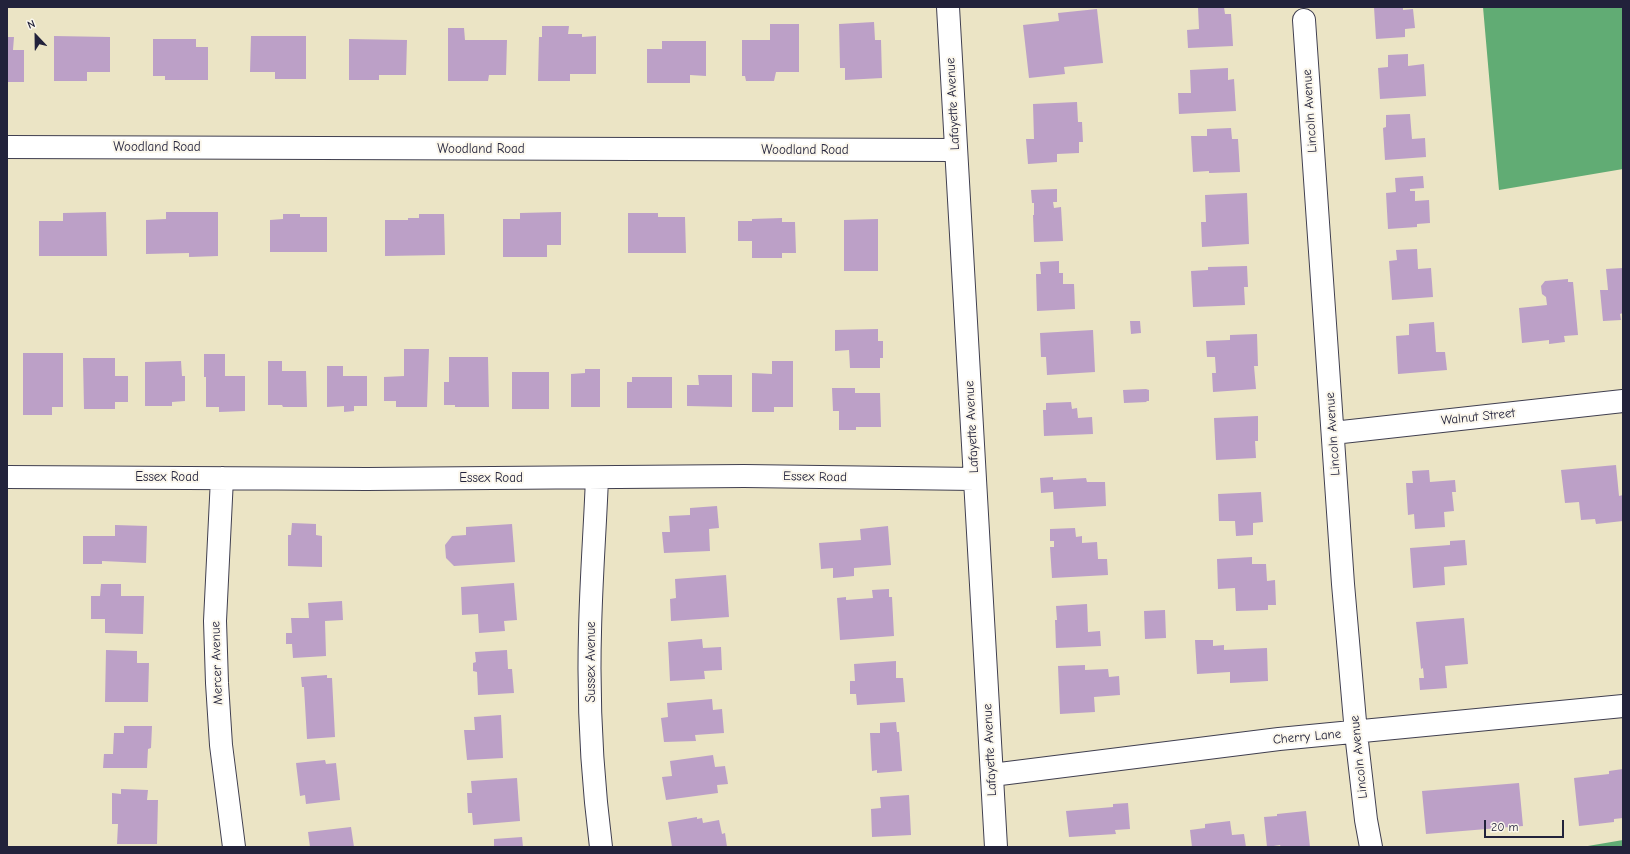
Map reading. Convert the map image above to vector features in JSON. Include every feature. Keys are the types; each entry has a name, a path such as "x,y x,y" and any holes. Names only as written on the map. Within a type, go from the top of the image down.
{"street":[{"name":"Lafayette Avenue","path":"948,7 996,847"},
{"name":"Lincoln Avenue","path":"1304,20 1343,584 1356,733 1366,820 1371,847"},
{"name":"Woodland Road","path":"7,147 955,150"},
{"name":"Walnut Street","path":"1332,433 1623,401"},
{"name":"Essex Road","path":"7,476 367,479 744,476 975,479"},
{"name":"Mercer Avenue","path":"222,478 215,613 216,676 221,745 234,847"},
{"name":"Sussex Avenue","path":"597,478 590,648 591,722 596,806 602,847"},
{"name":"Cherry Lane","path":"992,776 1271,740 1356,733 1623,706"}],"green space":[{"path":"1483,7 1623,7 1623,169 1499,190"},
{"path":"1623,840 1623,847 1582,847"}],"building":[{"path":"1198,7 1224,7 1225,14 1231,14 1233,46 1188,48 1187,30 1199,29"},
{"path":"1374,7 1400,7 1403,8 1403,10 1413,9 1415,28 1405,29 1405,37 1376,39"},
{"path":"1097,9 1103,63 1064,67 1065,74 1029,78 1023,25 1059,21 1058,13"},
{"path":"874,22 875,40 881,40 882,78 845,80 845,68 840,68 839,24"},
{"path":"770,24 799,24 799,72 776,72 774,81 746,81 745,76 742,76 742,40 770,40"},
{"path":"542,26 569,26 568,34 582,34 582,37 596,36 596,74 570,74 570,81 538,81 539,37 542,37"},
{"path":"448,28 464,28 465,40 507,40 506,75 489,75 488,81 448,81"},
{"path":"54,36 110,37 110,72 87,72 87,81 54,81"},
{"path":"251,36 306,36 306,79 275,79 275,72 250,72"},
{"path":"7,37 14,37 13,50 24,50 24,82 7,82"},
{"path":"153,39 196,39 196,47 208,47 208,80 165,80 165,76 153,76"},
{"path":"349,39 407,40 406,75 379,75 379,80 349,80"},
{"path":"662,41 706,41 706,76 690,75 690,83 647,83 647,49 662,49"},
{"path":"1408,54 1408,66 1424,64 1426,96 1380,99 1378,68 1388,67 1388,55"},
{"path":"1228,68 1228,80 1234,79 1236,111 1179,114 1178,93 1191,93 1190,70"},
{"path":"1077,102 1078,122 1082,122 1083,142 1079,142 1079,153 1057,154 1057,162 1028,164 1026,139 1034,139 1033,104"},
{"path":"1410,114 1412,139 1425,138 1426,157 1385,160 1383,128 1386,127 1386,115"},
{"path":"1231,128 1232,139 1238,139 1240,172 1193,172 1191,136 1207,136 1207,129"},
{"path":"1423,176 1424,188 1410,189 1410,191 1415,191 1415,201 1429,200 1430,223 1417,224 1417,227 1388,229 1386,193 1396,192 1395,178"},
{"path":"1057,189 1057,202 1053,202 1054,208 1061,207 1063,241 1034,242 1034,203 1032,203 1031,190"},
{"path":"1247,193 1249,244 1202,247 1201,222 1206,222 1205,195"},
{"path":"106,212 107,256 39,256 39,221 63,221 63,213"},
{"path":"166,212 218,212 218,256 189,257 189,253 146,254 146,220 166,219"},
{"path":"561,212 561,245 547,245 547,257 503,257 503,219 520,219 520,213"},
{"path":"628,213 658,213 658,217 685,217 686,253 628,253"},
{"path":"283,214 300,214 300,217 327,217 327,252 270,252 270,220 283,219"},
{"path":"419,214 444,214 445,255 385,256 385,220 408,220 408,218 419,218"},
{"path":"782,218 782,222 795,222 796,253 782,253 782,258 752,258 752,241 738,241 738,221"},
{"path":"878,219 878,271 844,271 844,220"},
{"path":"1417,249 1418,269 1431,268 1433,297 1392,300 1389,261 1397,260 1396,250"},
{"path":"1059,261 1059,273 1063,273 1063,284 1074,284 1075,309 1037,311 1036,274 1041,274 1040,262"},
{"path":"1247,266 1248,287 1244,287 1245,305 1193,307 1191,271 1208,270 1208,267"},
{"path":"1623,268 1623,313 1620,314 1621,320 1603,321 1600,290 1608,290 1606,269"},
{"path":"1568,279 1568,282 1573,282 1578,335 1564,336 1565,342 1549,344 1549,340 1522,343 1519,308 1547,305 1546,297 1542,294 1541,286 1545,281"},
{"path":"1130,321 1140,321 1141,333 1131,334"},
{"path":"1434,322 1436,352 1445,352 1447,370 1398,374 1396,336 1409,335 1409,324"},
{"path":"878,329 878,341 883,341 883,358 880,358 880,368 850,368 849,350 835,351 835,330"},
{"path":"1093,330 1095,372 1047,375 1046,357 1041,357 1040,333"},
{"path":"1257,334 1258,366 1254,366 1256,389 1213,392 1212,373 1216,373 1215,357 1207,357 1206,341 1230,340 1230,335"},
{"path":"404,349 429,349 427,407 396,407 396,401 384,401 384,377 404,376"},
{"path":"23,353 63,353 63,407 52,407 52,415 23,415"},
{"path":"204,354 225,354 225,376 245,376 245,411 219,412 219,407 206,407"},
{"path":"449,357 488,357 489,407 455,407 455,405 444,405 444,382 449,382"},
{"path":"83,358 115,358 115,376 128,376 128,402 115,402 115,409 84,409"},
{"path":"181,361 182,376 185,376 185,401 172,402 172,406 145,406 145,362"},
{"path":"268,361 282,361 282,371 306,371 307,407 283,407 282,405 268,405"},
{"path":"772,361 793,361 793,407 774,407 774,412 752,412 752,373 772,374"},
{"path":"327,366 343,366 343,376 367,376 367,406 354,406 354,411 344,412 344,406 327,407"},
{"path":"585,369 600,369 600,407 571,407 571,374 585,373"},
{"path":"512,372 549,372 549,409 512,409"},
{"path":"698,375 732,375 732,407 687,406 687,385 699,385"},
{"path":"632,377 672,377 672,408 627,408 627,382 632,382"},
{"path":"832,388 855,388 855,393 880,393 881,427 856,427 856,430 839,430 839,411 833,411"},
{"path":"1123,390 1149,390 1149,401 1124,403"},
{"path":"1071,402 1072,409 1077,408 1078,418 1092,417 1093,434 1044,436 1043,410 1046,410 1046,403"},
{"path":"1258,416 1258,441 1255,441 1256,458 1216,460 1214,418"},
{"path":"1616,465 1619,496 1623,495 1623,521 1596,524 1595,519 1581,520 1579,502 1565,503 1561,470"},
{"path":"1429,470 1430,482 1455,480 1456,492 1452,492 1454,511 1444,512 1445,527 1415,529 1414,514 1408,515 1406,483 1413,483 1412,471"},
{"path":"1053,477 1053,480 1086,478 1087,482 1105,482 1106,506 1054,509 1053,492 1041,493 1040,478"},
{"path":"1261,492 1263,522 1253,523 1253,535 1236,536 1235,521 1219,521 1218,494"},
{"path":"717,506 719,528 709,529 710,551 664,553 662,532 670,532 669,516 690,515 690,508"},
{"path":"292,523 316,524 316,535 322,536 322,567 288,566 288,535 291,535"},
{"path":"512,524 515,562 454,566 446,558 445,545 452,536 466,535 466,527"},
{"path":"115,525 147,526 146,563 102,561 102,564 83,564 83,536 115,536"},
{"path":"888,526 891,565 854,568 854,576 833,578 833,568 821,569 819,543 861,540 860,529"},
{"path":"1075,528 1076,537 1082,536 1082,543 1097,542 1098,559 1107,559 1108,575 1052,578 1050,547 1054,547 1054,541 1050,541 1050,529"},
{"path":"1465,540 1467,565 1444,567 1445,585 1413,588 1410,548 1450,545 1450,541"},
{"path":"1252,557 1252,564 1266,564 1267,581 1275,580 1276,605 1268,605 1268,610 1236,611 1235,588 1218,589 1217,559"},
{"path":"726,575 729,617 671,621 670,599 676,598 675,579"},
{"path":"514,583 517,620 504,621 505,631 479,633 478,614 462,615 461,587"},
{"path":"101,584 121,584 121,596 144,596 143,634 105,633 105,619 91,619 91,596 100,596"},
{"path":"889,589 889,597 892,597 894,636 840,640 837,598 846,597 846,600 873,598 872,590"},
{"path":"342,601 343,620 325,621 326,656 293,658 292,644 286,644 286,633 292,633 291,618 309,618 308,603"},
{"path":"1087,604 1088,632 1100,631 1101,646 1056,648 1056,606"},
{"path":"1165,610 1166,638 1145,639 1144,611"},
{"path":"1464,618 1468,664 1445,666 1447,688 1420,690 1419,678 1424,678 1423,668 1421,669 1416,622"},
{"path":"702,639 703,648 721,647 722,670 704,671 705,679 670,681 668,642"},
{"path":"1195,640 1213,640 1213,646 1224,645 1224,650 1267,648 1268,681 1230,683 1230,672 1197,674"},
{"path":"106,650 137,651 137,663 149,663 148,702 105,702"},
{"path":"507,650 508,669 512,669 514,693 478,695 477,672 473,671 473,663 476,662 475,652"},
{"path":"896,661 896,678 903,678 905,702 857,705 856,694 850,694 850,681 855,681 854,664"},
{"path":"1085,665 1085,670 1108,669 1109,677 1119,676 1120,695 1094,697 1095,712 1060,714 1058,666"},
{"path":"327,675 327,678 332,678 335,737 307,739 304,687 302,687 301,677"},
{"path":"712,699 713,710 722,709 724,733 695,735 696,741 664,742 661,718 668,717 667,703"},
{"path":"501,715 503,758 467,760 464,730 475,730 474,717"},
{"path":"896,722 897,732 899,732 902,771 877,773 877,770 872,771 870,733 880,733 880,723"},
{"path":"124,726 152,726 151,748 148,749 147,768 103,768 104,754 113,754 114,733 124,733"},
{"path":"713,755 715,767 725,766 728,784 717,785 718,793 666,800 662,777 672,776 670,761"},
{"path":"325,760 326,764 336,763 340,800 306,804 305,795 300,796 296,763"},
{"path":"1623,769 1623,818 1614,819 1614,822 1579,826 1574,778 1609,774 1609,771"},
{"path":"517,778 520,821 473,825 472,813 468,813 467,793 472,793 471,781"},
{"path":"1519,783 1523,826 1426,834 1422,791"},
{"path":"121,789 148,790 147,800 158,800 157,844 117,844 118,824 112,824 112,793 121,794"},
{"path":"909,795 911,835 872,837 871,809 881,808 880,797"},
{"path":"1128,803 1130,829 1115,830 1116,834 1069,837 1066,811 1113,807 1113,804"},
{"path":"1306,811 1310,847 1281,847 1280,845 1267,847 1264,817"},
{"path":"697,817 697,819 702,818 703,823 719,820 722,834 725,833 727,847 672,847 668,822"},
{"path":"1230,821 1232,835 1244,834 1246,847 1192,847 1190,830 1205,828 1205,824"},
{"path":"351,827 354,847 310,847 308,832"},
{"path":"522,837 523,847 494,847 494,839"}]}
